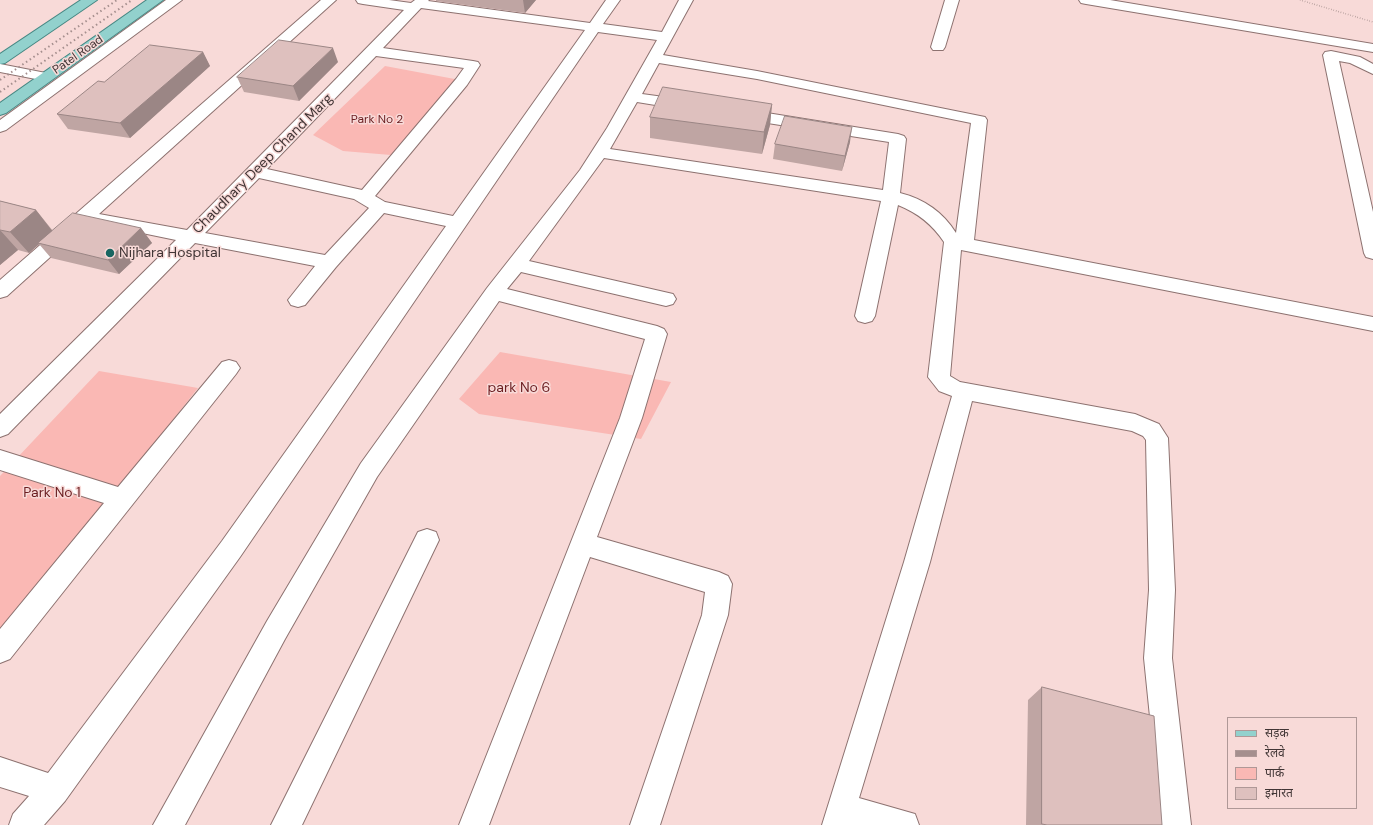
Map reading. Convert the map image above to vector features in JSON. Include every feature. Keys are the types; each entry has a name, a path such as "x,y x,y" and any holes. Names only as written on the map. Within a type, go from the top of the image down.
{"main road":[{"path":"0,60 90,0"},
{"name":"Patel Road","path":"0,110 156,0"}],"street":[{"path":"0,127 175,0"},
{"path":"0,291 329,0"},
{"path":"363,0 418,4 595,26 666,37"},
{"path":"24,825 54,790 231,549 613,0"},
{"path":"168,825 276,630 369,470 439,373 494,293 586,173 632,97 686,0"},
{"path":"938,47 952,0"},
{"path":"1086,0 1327,48 1373,48"},
{"name":"Chaudhary Deep Chand Marg","path":"0,428 256,172 418,4"},
{"path":"1327,48 1371,67"},
{"path":"1327,48 1373,253"},
{"path":"298,300 329,262 473,65 373,51"},
{"path":"653,58 757,75 979,120 958,243 939,377 943,384 951,388 1135,423 1151,430 1157,438 1162,590 1158,658 1176,825"},
{"path":"0,68 46,77"},
{"path":"632,97 702,108"},
{"path":"726,112 898,139 891,197 865,316"},
{"path":"600,152 891,197 924,209 945,228 958,243 1373,324"},
{"path":"256,172 360,195 372,202 457,223"},
{"path":"83,216 329,262"},
{"path":"516,264 666,299"},
{"path":"474,825 631,418 657,334 494,293"},
{"path":"0,650 229,368"},
{"path":"904,825 839,816 917,562 964,391"},
{"path":"0,460 123,499"},
{"path":"286,825 427,540"},
{"path":"583,544 719,584 715,615 645,825"},
{"path":"0,772 54,790"}],"path":[{"path":"1300,0 1373,22"}],"green space":[{"name":"Park No 2","path":"385,66 460,80 391,155 343,151 313,135"},
{"name":"park No 6","path":"500,352 671,382 641,439 479,414 459,399"},
{"name":"Park No 1","path":"99,371 198,388 0,638 0,476"}],"building":[{"path":"279,40 333,48 293,86 237,77"},
{"path":"150,45 203,52 120,123 57,114 98,81 104,82"},
{"path":"663,87 772,104 764,132 650,117"},
{"path":"785,116 852,127 845,156 775,144"},
{"path":"0,201 36,210 10,232 0,230"},
{"path":"73,213 141,228 108,260 38,243"},
{"path":"1042,687 1154,716 1162,825 1042,824"}],"railway":[{"path":"0,80 117,0"},
{"path":"0,92 132,0"}],"place":[{"name":"Nijhara Hospital","path":"110,253"}]}
